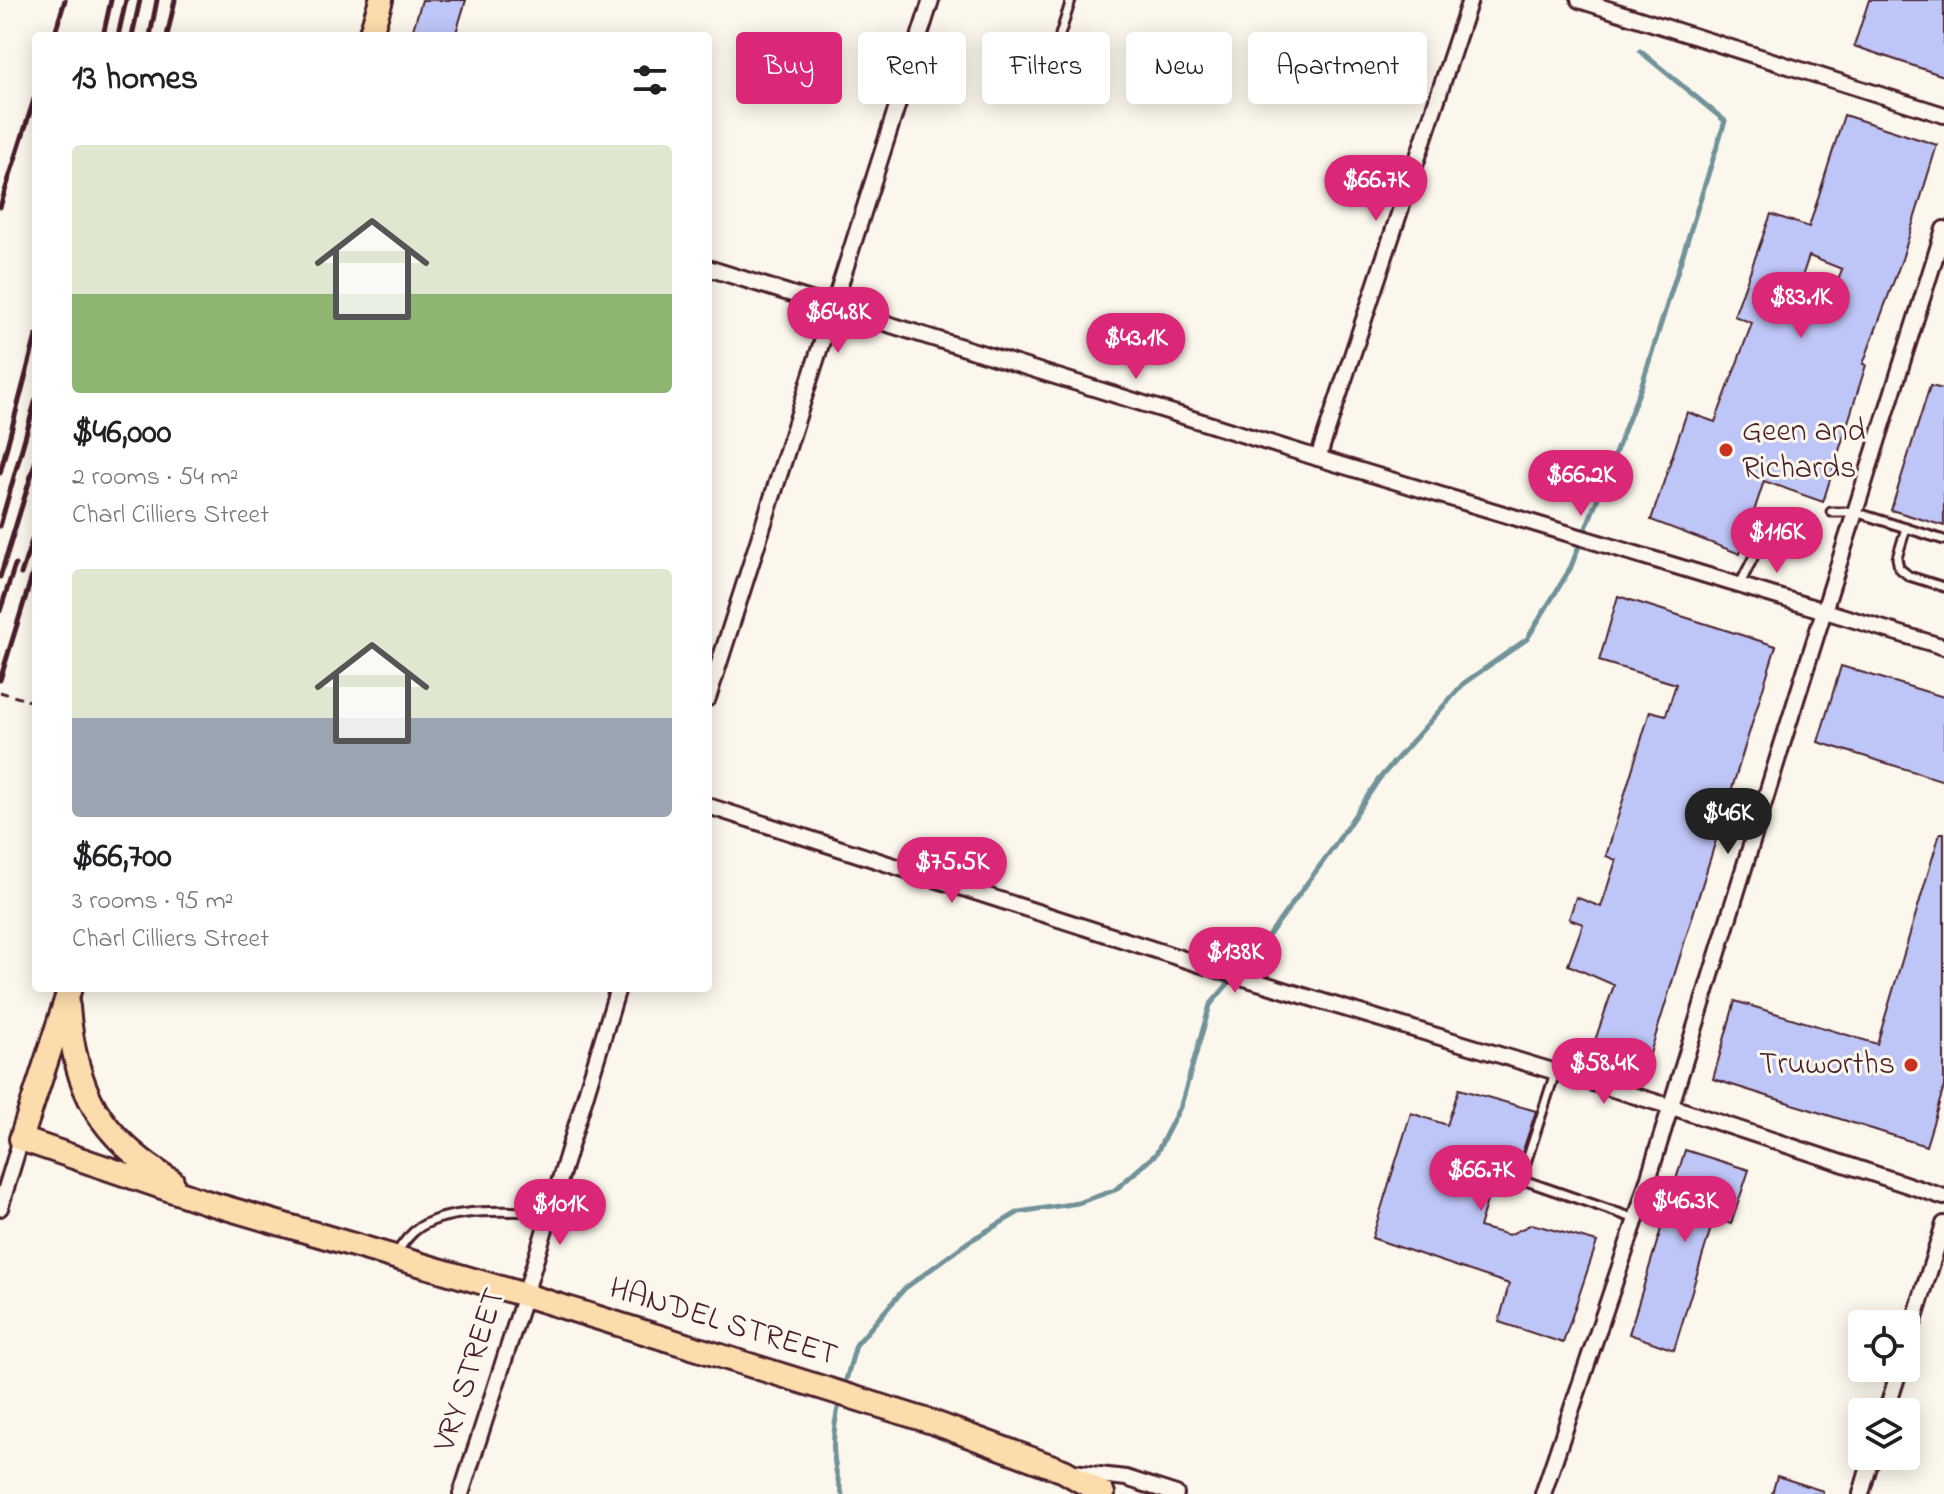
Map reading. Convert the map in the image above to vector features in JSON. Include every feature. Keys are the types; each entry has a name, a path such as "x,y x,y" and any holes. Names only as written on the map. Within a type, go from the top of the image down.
{"main road":[{"path":"371,32 381,0"},
{"path":"21,1139 69,993"},
{"path":"69,993 70,1031 78,1068 96,1115 143,1163 206,1202"},
{"name":"HANDEL STREET","path":"21,1139 206,1202 525,1295 932,1422 1064,1471"},
{"path":"1064,1471 1103,1494"}],"street":[{"path":"712,685 931,0"},
{"path":"1318,458 1470,0"},
{"path":"1579,0 1944,115"},
{"path":"1543,1494 1672,1107 1944,229"},
{"path":"712,269 1318,458 1944,647"},
{"path":"712,807 1208,967 1672,1107 1944,1197"},
{"name":"VRY STREET","path":"461,1494 617,992"},
{"path":"0,1208 21,1139"},
{"path":"1917,1310 1944,1224"},
{"path":"1861,1494 1868,1470"},
{"name":"HANDEL STREET","path":"1064,1471 1126,1478 1176,1494"}],"lane":[{"path":"1061,32 1071,0"},
{"path":"1831,512 1855,512 1944,540"},
{"path":"1906,528 1897,558 1899,568 1909,576 1944,587"},
{"path":"1740,584 1753,558"},
{"path":"1555,1071 1525,1166 1523,1174 1526,1181 1636,1219"},
{"path":"393,1257 423,1225 447,1217 493,1211 550,1213"}],"path":[{"path":"0,692 32,702"}],"building":[{"path":"422,0 466,0 456,32 412,32"},
{"path":"1869,0 1944,0 1944,76 1854,46"},
{"path":"1844,115 1937,145 1902,259 1863,364 1866,365 1823,502 1764,481 1740,554 1651,520 1687,412 1715,422 1752,323 1734,316 1771,214 1809,227","holes":["1809,256 1842,269 1824,323 1790,312"]},
{"path":"1930,386 1944,389 1944,526 1891,510"},
{"path":"1618,596 1776,646 1644,1073 1590,1055 1614,985 1568,965 1583,924 1569,919 1576,897 1601,907 1616,860 1606,856 1650,711 1666,715 1676,684 1599,661"},
{"path":"1841,666 1944,697 1944,781 1818,742"},
{"path":"1940,833 1944,833 1944,1087 1926,1146 1713,1079 1735,1001 1877,1044"},
{"path":"1459,1089 1536,1111 1520,1159 1501,1154 1479,1227 1509,1235 1532,1224 1597,1242 1563,1343 1499,1322 1509,1284 1372,1238 1411,1113 1447,1125"},
{"path":"1685,1150 1749,1170 1731,1224 1714,1218 1674,1350 1629,1334"},
{"path":"1777,1476 1823,1491 1823,1494 1772,1494"}],"waterway":[{"path":"844,1387 856,1345 904,1289 968,1242 1019,1212 1078,1203 1115,1190 1156,1154 1181,1105 1210,1005 1266,939 1379,779 1464,683 1527,639 1570,569 1641,387 1725,121 1640,51"},
{"path":"840,1400 834,1447 842,1494"}],"railway":[{"path":"55,32 65,0"},
{"path":"104,32 111,0"},
{"path":"119,32 126,0"},
{"path":"133,32 140,0"},
{"path":"151,32 157,0"},
{"path":"168,32 175,0"},
{"path":"0,207 32,106"},
{"path":"0,473 32,351"},
{"path":"0,526 32,413"},
{"path":"0,577 32,473"},
{"path":"21,574 32,540"},
{"path":"0,611 15,565"},
{"path":"0,680 32,576"}],"place":[{"name":"Geen and Richards","path":"1726,450"},
{"name":"Truworths","path":"1911,1065"}]}
